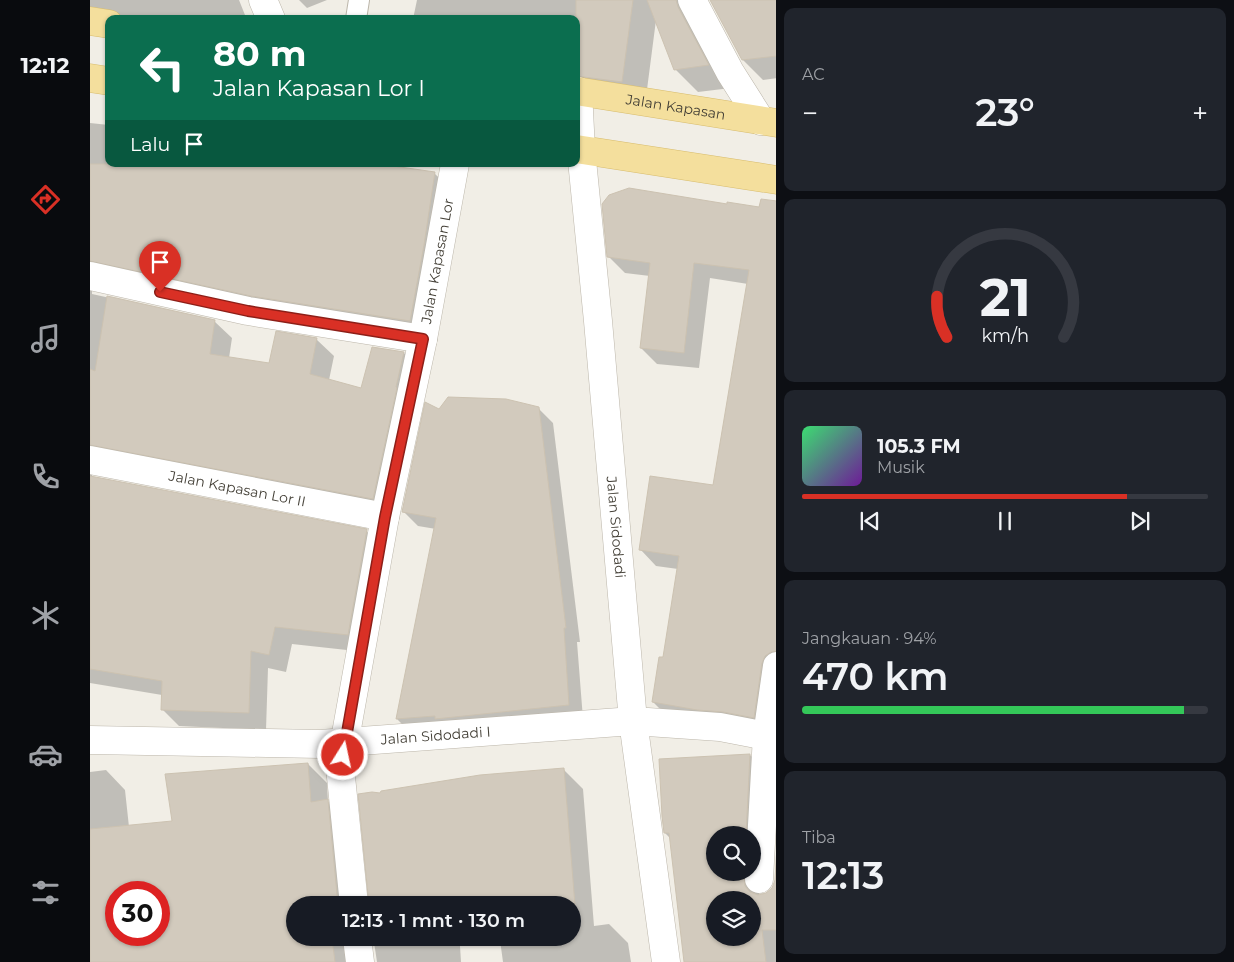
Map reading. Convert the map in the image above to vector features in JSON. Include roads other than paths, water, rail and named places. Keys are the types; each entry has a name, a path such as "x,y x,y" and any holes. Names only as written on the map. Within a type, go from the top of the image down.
{"main road":[{"path":"90,21 105,23"},
{"path":"90,78 105,80"},
{"name":"Jalan Kapasan","path":"580,91 769,122"},
{"path":"580,150 776,180"}],"street":[{"path":"263,0 270,15"},
{"path":"692,0 730,72 769,122"},
{"name":"Jalan Sidodadi","path":"580,159 598,321 633,720 666,962"},
{"name":"Jalan Kapasan Lor","path":"353,896 340,767 385,517 423,339 454,167"},
{"path":"90,276 248,311 423,339"},
{"name":"Jalan Kapasan Lor II","path":"90,460 385,517"},
{"path":"761,849 772,737 776,666"},
{"name":"Jalan Sidodadi I","path":"90,740 320,744 633,720 720,727 772,737"},
{"path":"358,946 360,962"}],"lane":[{"path":"357,15 360,0"}]}
